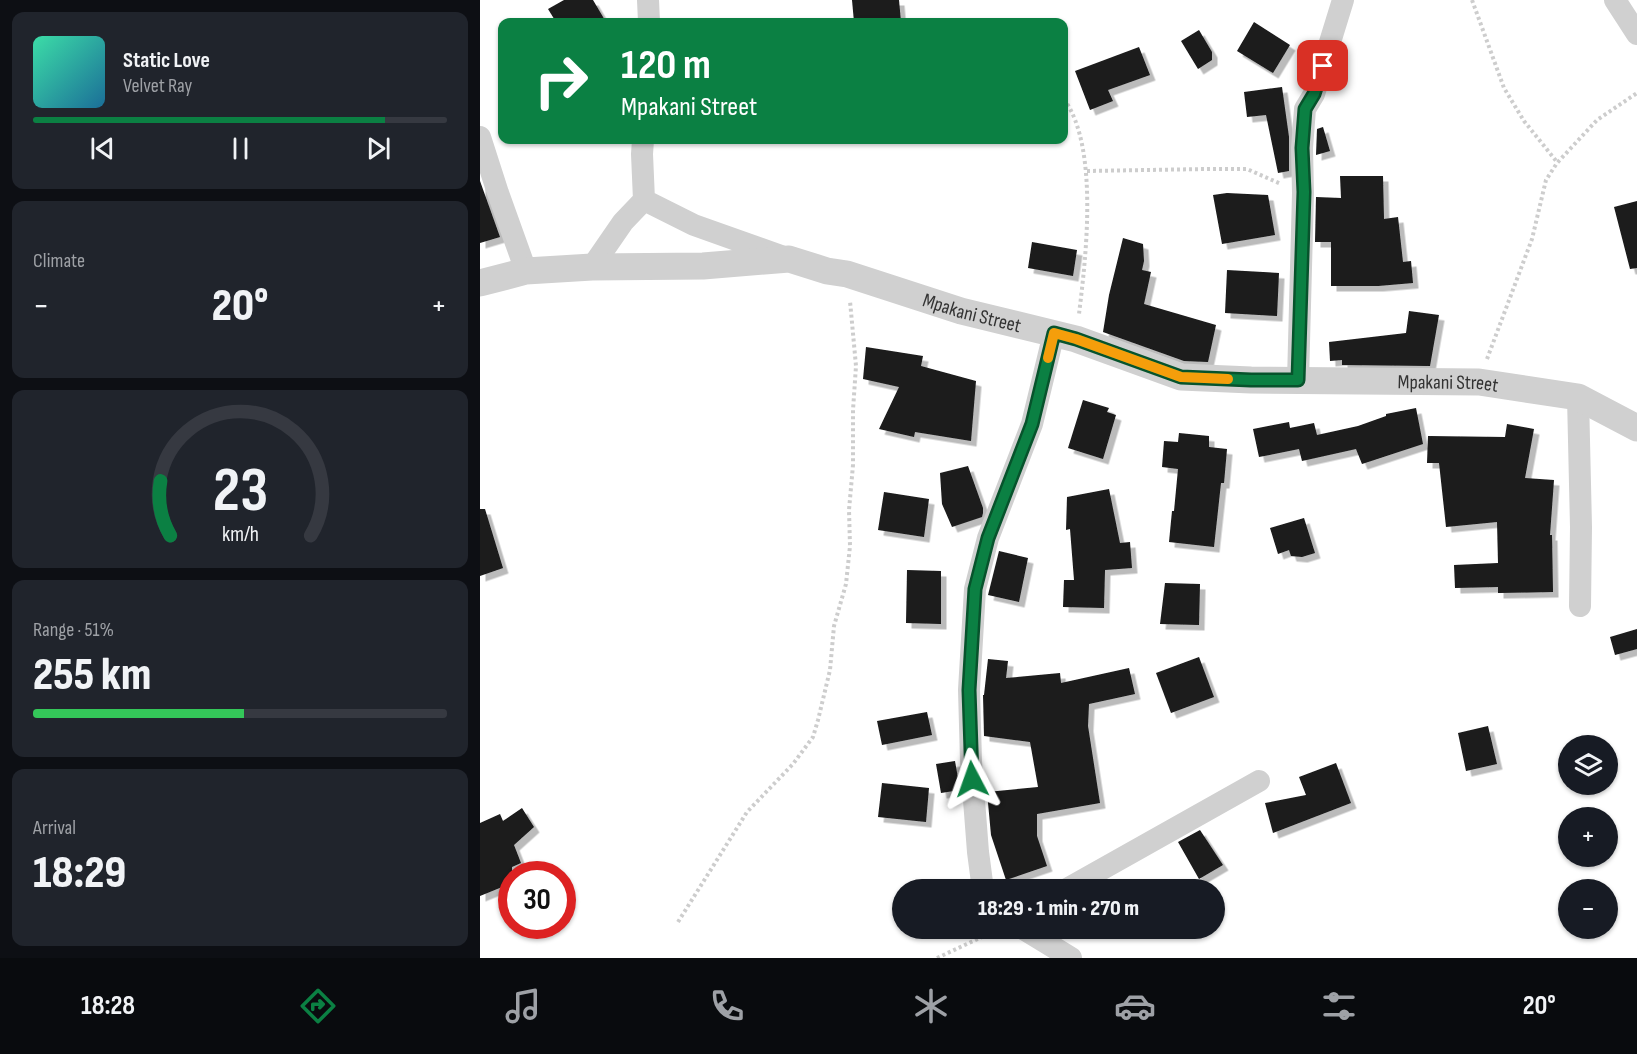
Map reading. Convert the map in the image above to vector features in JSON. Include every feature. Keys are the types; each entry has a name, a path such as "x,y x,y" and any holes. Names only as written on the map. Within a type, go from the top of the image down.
{"street":[{"path":"648,0 649,18"},
{"path":"1298,380 1304,192 1302,148 1305,109 1314,94 1343,0"},
{"path":"1615,0 1637,34"},
{"path":"480,136 526,271"},
{"path":"592,267 623,222 644,200 643,144"},
{"path":"644,200 694,225 789,259"},
{"name":"Mpakani Street","path":"480,283 526,271 592,267 703,266 789,259 827,271 847,274 961,311 1065,336 1181,377 1251,380 1479,382 1578,397 1637,428"},
{"path":"982,879 971,760 969,690 975,589 988,538 1065,336"},
{"path":"1578,397 1580,606"},
{"path":"1085,879 1259,782"},
{"path":"1040,939 1071,958"}],"path":[{"path":"1472,0 1504,88 1524,121 1557,162"},
{"path":"1479,382 1532,239 1546,180 1557,162 1597,120 1637,93"},
{"path":"1065,336 1086,260 1087,171 1084,153 1068,105"},
{"path":"1087,171 1247,169 1304,192"},
{"path":"678,922 747,812 793,764 813,737 818,720 830,670 834,626 846,584 850,546 849,510 853,465 856,366 847,274"},
{"path":"937,958 977,939"}],"building":[{"path":"564,0 593,0 604,18 554,18 548,9"},
{"path":"852,0 899,0 901,18 854,18"},
{"path":"1254,22 1290,45 1273,73 1237,51"},
{"path":"1199,30 1212,52 1212,60 1198,69 1181,41"},
{"path":"1139,47 1150,75 1108,90 1113,101 1090,110 1075,71"},
{"path":"1282,87 1289,137 1289,171 1278,173 1266,115 1247,117 1244,92"},
{"path":"1323,127 1330,151 1316,155 1317,129"},
{"path":"1340,176 1383,176 1384,219 1398,217 1403,262 1411,261 1413,283 1331,286 1331,242 1315,242 1316,197 1341,198"},
{"path":"480,181 500,237 480,243"},
{"path":"1227,193 1268,195 1275,235 1222,244 1213,195"},
{"path":"1637,201 1637,268 1630,269 1614,207"},
{"path":"1123,238 1143,244 1142,270 1151,272 1144,304 1216,325 1208,362 1184,361 1103,332 1109,295"},
{"path":"1032,242 1077,250 1073,276 1028,268"},
{"path":"1227,270 1279,273 1277,316 1225,313"},
{"path":"1409,311 1439,315 1430,366 1342,365 1342,360 1330,361 1329,342 1406,333"},
{"path":"866,347 923,356 921,366 976,381 971,441 915,432 914,437 879,429 899,387 863,379"},
{"path":"1083,400 1109,408 1107,412 1116,415 1103,459 1068,448"},
{"path":"1416,408 1423,444 1362,464 1356,449 1302,461 1299,449 1259,457 1253,429 1289,422 1290,428 1314,423 1317,435 1358,426 1386,416 1386,414"},
{"path":"1507,424 1534,429 1525,478 1554,480 1550,535 1552,535 1553,592 1498,593 1498,587 1455,588 1454,565 1498,563 1497,522 1446,527 1439,463 1427,463 1428,436 1505,437"},
{"path":"1179,433 1209,436 1209,447 1227,449 1214,547 1169,542 1178,469 1162,467 1164,441 1178,442"},
{"path":"968,466 983,508 982,517 952,527 942,504 940,473"},
{"path":"1109,489 1120,543 1130,542 1132,568 1105,570 1104,608 1063,607 1064,580 1074,580 1070,529 1066,530 1067,497"},
{"path":"884,492 929,499 924,537 878,530"},
{"path":"480,509 485,509 503,568 480,576"},
{"path":"1304,518 1315,553 1302,557 1291,556 1289,550 1278,554 1270,528"},
{"path":"999,551 1028,558 1019,602 988,595"},
{"path":"907,570 941,571 941,624 906,623"},
{"path":"1165,583 1200,584 1199,625 1160,624"},
{"path":"1637,629 1637,649 1615,655 1610,637"},
{"path":"1199,657 1214,697 1171,713 1156,673"},
{"path":"988,659 1008,661 1006,678 1060,673 1061,683 1129,668 1135,694 1089,704 1088,726 1100,803 1037,814 1037,836 1047,866 1009,879 1006,879 991,835 987,792 1038,787 1030,742 984,736 984,695"},
{"path":"927,712 932,735 882,745 877,721"},
{"path":"1488,726 1497,764 1466,771 1458,733"},
{"path":"955,761 960,790 941,793 936,764"},
{"path":"1336,763 1351,803 1273,833 1265,803 1306,795 1299,777"},
{"path":"882,783 929,788 926,822 878,817"},
{"path":"522,808 534,827 514,845 520,861 498,861 498,889 480,896 480,823 500,814 503,821"},
{"path":"1200,830 1223,865 1199,879 1178,842"}],"slow traffic":[{"path":"1048,358 1054,333 1181,377 1228,379"}],"route":[{"path":"972,779 969,690 975,589 988,538 1032,424 1054,333 1181,377 1298,380 1304,192 1302,148 1305,109 1314,94 1323,66"}]}
